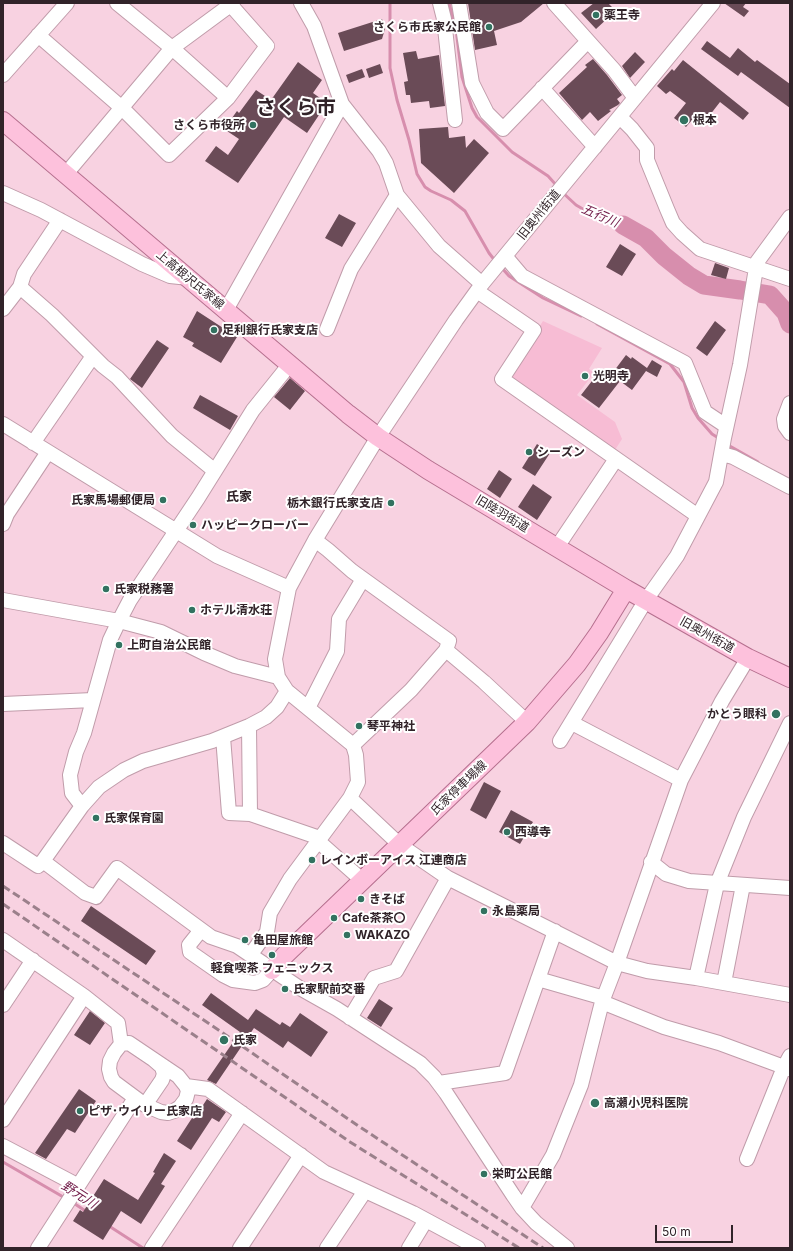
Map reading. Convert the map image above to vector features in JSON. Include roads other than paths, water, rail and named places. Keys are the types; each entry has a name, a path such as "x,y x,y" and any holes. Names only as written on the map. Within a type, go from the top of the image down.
{"main road":[{"name":"上高根沢氏家線","path":"3,121 378,438"},
{"name":"旧陸羽街道","path":"378,438 428,470 626,589"},
{"name":"旧奥州街道","path":"626,589 748,658 790,678"},
{"name":"氏家停車場線","path":"272,970 527,722 577,664 599,633 626,589"}],"street":[{"path":"3,75 66,3"},
{"path":"301,3 314,26 342,104 379,151 386,163 397,195 439,246 480,287 534,330 502,379 698,516"},
{"path":"440,3 444,19 455,120"},
{"path":"459,3 472,83 487,113 503,130 588,41"},
{"path":"554,3 614,70 635,98"},
{"name":"旧奥州街道","path":"278,678 275,659 289,588 315,540 378,438 456,320 480,287 713,3"},
{"path":"38,35 122,108 169,155 228,98 267,46 231,4 172,48 122,108 66,175"},
{"path":"122,5 228,98"},
{"path":"542,88 595,148"},
{"path":"226,310 342,104"},
{"path":"620,117 647,148 648,160 667,209 673,223 682,233 700,249 790,279"},
{"path":"3,194 41,210 156,270 170,276 189,278"},
{"path":"327,329 351,269 397,195"},
{"path":"560,741 646,600 677,556 716,482 740,365 757,262 790,218"},
{"path":"3,309 20,287 24,274 60,220"},
{"path":"505,256 522,276 685,363 705,412 733,457 790,487"},
{"path":"20,287 52,315 103,366 117,377 172,436 215,471"},
{"path":"33,443 93,356"},
{"path":"82,806 72,793 70,775 76,752 84,732 110,640 119,620 130,600 259,401 290,364"},
{"path":"790,402 784,419 785,426 790,433"},
{"path":"3,424 217,556 289,588"},
{"path":"3,524 7,514 48,452"},
{"path":"556,547 616,459"},
{"path":"315,540 363,579 449,641 446,650 411,690 353,745"},
{"path":"308,708 337,651 339,619 363,579"},
{"path":"3,600 119,620 161,632 235,666 278,678 287,691 353,745 356,755 358,782 350,798 290,879 270,913 267,932 251,954"},
{"path":"446,650 484,682 527,722"},
{"path":"522,1208 553,1155 581,1085 603,1000 681,780 722,701 748,658"},
{"path":"3,843 38,866 43,862 82,806 100,787 124,770 143,761 212,742 249,726 266,717 277,707 287,691"},
{"path":"3,704 93,700"},
{"path":"572,722 681,780"},
{"path":"696,978 718,884 744,817 790,723"},
{"path":"249,726 250,814"},
{"path":"223,737 229,813 250,814 319,840 363,881"},
{"path":"350,798 400,845 448,878 617,963 647,971 696,978 790,995"},
{"path":"43,862 86,893 96,897 117,868 200,930 216,939 233,944 251,954 298,987 420,1063 439,1083 522,1208 536,1223 567,1248"},
{"path":"651,862 666,874 689,881 790,888"},
{"path":"350,1018 374,978 396,970 448,878"},
{"path":"724,983 743,885"},
{"path":"200,930 191,941 189,949 190,952 223,976 234,980 255,983 263,980 272,970"},
{"path":"439,1083 504,1073 555,931"},
{"path":"3,940 84,996 118,1023 121,1044"},
{"path":"3,1005 33,960"},
{"path":"538,980 603,1000 664,1027 788,1064 747,1159"},
{"path":"3,1120 84,996"},
{"path":"129,1043 178,1076 188,1091 186,1099 180,1107 168,1113 161,1112 140,1102 114,1082 109,1069 110,1061 121,1044 129,1043"},
{"path":"38,1248 77,1185 140,1102 162,1080 164,1074 162,1067 154,1060"},
{"path":"186,1086 208,1089 324,1172 426,1220 478,1248"},
{"path":"152,1248 242,1113"},
{"path":"3,1146 77,1185"},
{"path":"240,1248 301,1155"},
{"path":"327,1248 365,1191"},
{"path":"409,1248 426,1220"}],"waterway":[{"path":"390,3 390,68 417,174 425,187 451,200 465,211 489,253 496,262"},
{"name":"五行川","path":"449,3 456,29 462,77 472,108 477,117 512,152 548,176 557,186"},
{"name":"五行川","path":"562,192 576,205 588,212 612,219 623,225"},
{"name":"五行川","path":"623,225 646,238 664,256 689,276 704,285 770,295 786,313 790,324"},
{"path":"501,267 509,276 543,298 581,316"},
{"path":"597,324 670,364 684,382 692,408 698,418 712,434 720,439"},
{"path":"728,445 758,462"},
{"name":"野元川","path":"3,1162 65,1198"},
{"name":"野元川","path":"72,1202 87,1212"},
{"name":"野元川","path":"109,1226 143,1248"}],"railway":[{"path":"3,886 217,1029 360,1127 543,1248"},
{"path":"3,904 350,1142 519,1248"}],"place":[{"name":"薬王寺","path":"596,15"},
{"name":"さくら市氏家公民館","path":"489,27"},
{"name":"根本","path":"684,120"},
{"name":"さくら市役所","path":"253,125"},
{"name":"足利銀行氏家支店","path":"214,330"},
{"name":"光明寺","path":"585,376"},
{"name":"シーズン","path":"529,452"},
{"name":"氏家馬場郵便局","path":"163,500"},
{"name":"栃木銀行氏家支店","path":"391,503"},
{"name":"ハッピークローバー","path":"193,525"},
{"name":"氏家税務署","path":"106,589"},
{"name":"ホテル清水荘","path":"192,610"},
{"name":"上町自治公民館","path":"119,645"},
{"name":"かとう眼科","path":"776,714"},
{"name":"琴平神社","path":"359,726"},
{"name":"氏家保育園","path":"96,818"},
{"name":"西導寺","path":"507,832"},
{"name":"レインボーアイス 江連商店","path":"312,860"},
{"name":"きそば","path":"361,899"},
{"name":"永島薬局","path":"484,911"},
{"name":"Cafe茶茶〇","path":"334,918"},
{"name":"WAKAZO","path":"347,935"},
{"name":"亀田屋旅館","path":"245,940"},
{"name":"軽食喫茶 フェニックス","path":"272,955"},
{"name":"氏家駅前交番","path":"285,989"},
{"name":"氏家","path":"224,1040"},
{"name":"高瀬小児科医院","path":"595,1103"},
{"name":"ピザ･ウイリー氏家店","path":"80,1111"},
{"name":"栄町公民館","path":"484,1174"}],"district":[{"name":"さくら市","path":"296,108"},
{"name":"氏家","path":"239,497"}]}
